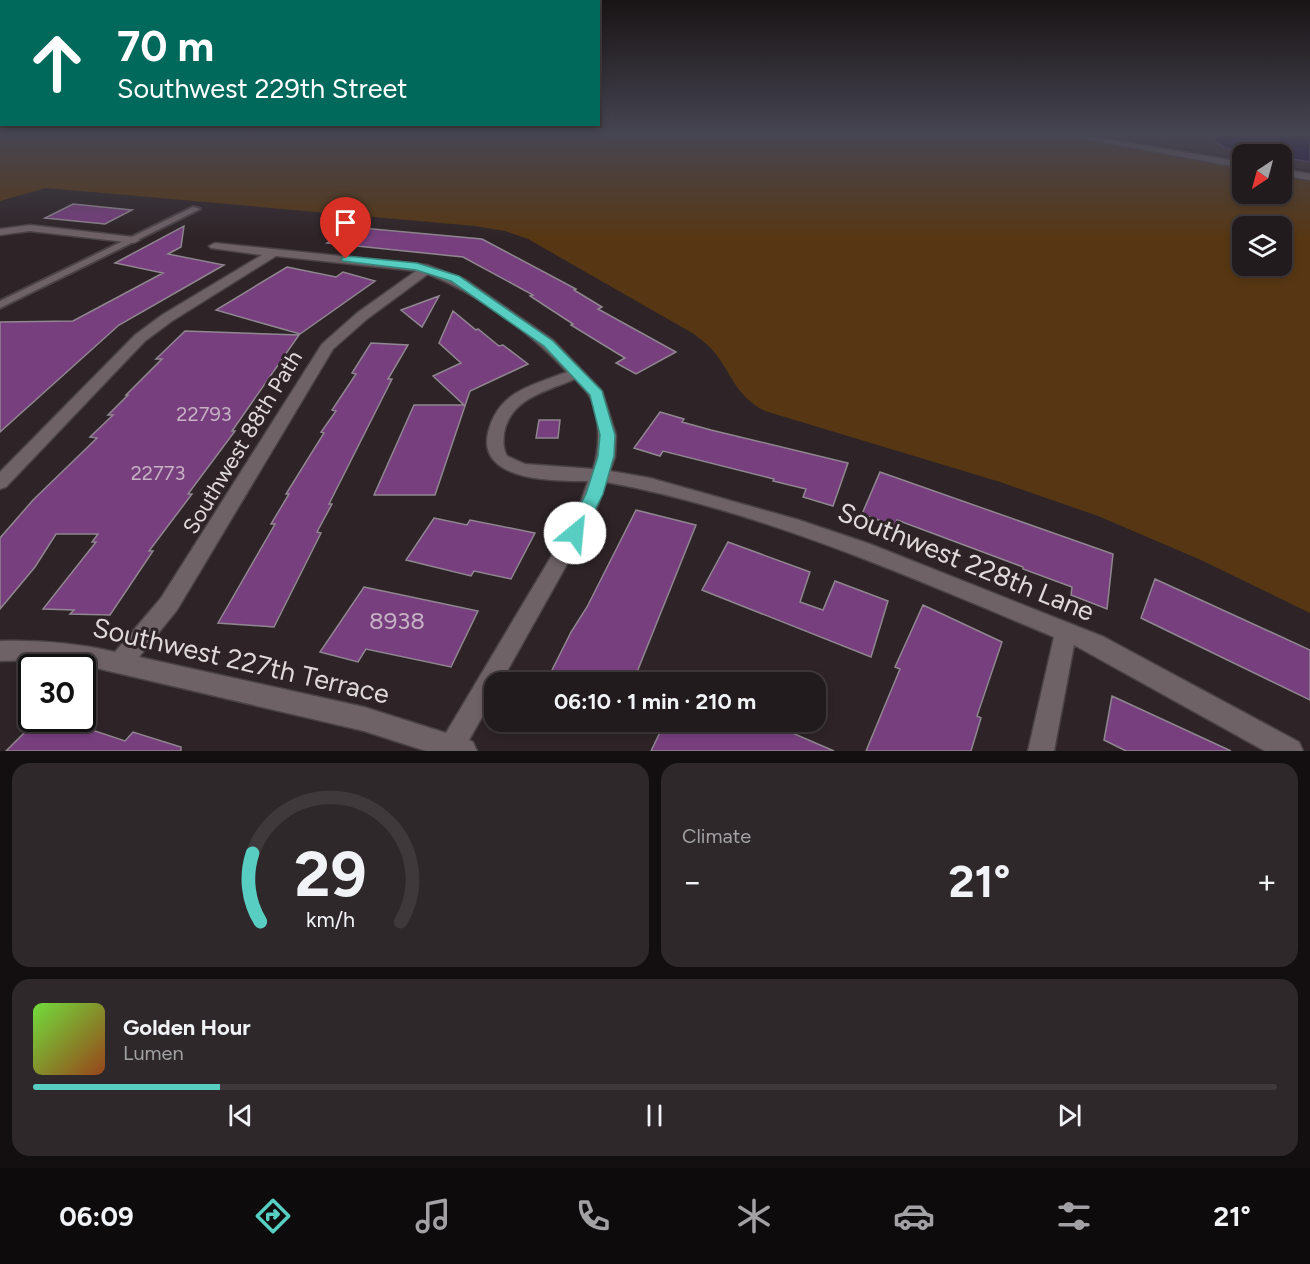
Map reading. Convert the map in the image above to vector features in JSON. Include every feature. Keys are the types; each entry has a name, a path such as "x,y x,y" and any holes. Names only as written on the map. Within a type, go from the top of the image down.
{"street":[{"path":"1292,174 1310,177"},
{"path":"0,232 26,228 134,240"},
{"path":"215,246 427,269 455,279 548,343 597,394 608,435 606,456 585,516 453,750"},
{"path":"0,483 140,338 167,318 276,251"},
{"name":"Southwest 88th Path","path":"120,663 157,621 174,596 327,347 362,316 427,269"},
{"path":"578,373 529,393 510,404 499,419 494,442 495,449 501,460 517,468 570,475 600,476"},
{"name":"Southwest 228th Lane","path":"600,476 663,488 837,539 1066,632 1130,661 1290,751"},
{"path":"1041,751 1066,632"},
{"name":"Southwest 227th Terrace","path":"0,651 60,651 120,663 364,719 453,750"}],"lane":[{"path":"0,305 196,209"}],"shaded area":[{"path":"0,169 1232,169 1232,204 1292,204 1292,177 1310,180 1310,613 1201,560 1098,516 997,481 765,411 742,394 716,354 694,334 528,239 505,231 475,226 46,188 0,201"}],"building":[{"path":"73,204 132,210 105,224 45,218"},
{"path":"184,226 181,247 168,254 224,265 119,325 0,432 0,322 73,321 163,273 115,263"},
{"path":"351,227 482,239 576,289 574,290 602,307 598,309 676,352 636,374 616,363 625,358 571,325 573,324 530,296 533,295 463,257 327,243"},
{"path":"287,267 336,277 343,272 375,281 300,334 216,310"},
{"path":"439,296 422,327 401,310"},
{"path":"453,311 476,330 478,329 499,346 503,345 528,364 470,391 435,495 374,495 414,405 464,405 433,376 461,363 439,343"},
{"path":"185,331 299,335 232,431 235,431 188,494 192,494 149,551 153,551 110,615 70,614 74,610 43,609 96,542 92,542 98,534 56,534 35,567 0,609 0,538 33,500 97,438 90,437 113,415 108,415 128,395 126,395 162,359 156,359"},
{"path":"371,343 408,345 388,379 392,379 329,504 332,504 317,532 321,533 274,627 218,623 275,524 271,524 289,494 286,494 324,433 321,432 336,411 332,410 356,374 352,373"},
{"path":"660,412 684,419 682,422 711,430 848,463 833,506 803,497 806,489 773,481 774,479 663,451 660,456 634,448"},
{"path":"539,420 560,420 558,438 536,438"},
{"path":"880,472 1113,554 1107,609 1071,595 1072,587 1023,569 1023,567 897,520 895,526 862,514"},
{"path":"636,510 696,525 637,672 551,672 571,632 587,607"},
{"path":"434,518 467,525 470,520 535,533 511,579 474,571 471,576 406,560"},
{"path":"728,542 810,572 800,602 823,610 835,581 888,601 871,657 702,590"},
{"path":"1155,579 1310,650 1310,700 1141,618"},
{"path":"364,587 478,611 451,667 366,649 358,662 320,652"},
{"path":"923,605 1002,642 977,716 981,718 971,751 866,751 900,669 895,667"},
{"path":"1112,696 1231,751 1126,751 1104,740"},
{"path":"96,731 125,741 133,732 181,747 181,751 6,751 25,732"},
{"path":"660,732 790,732 834,751 651,751"}],"route":[{"path":"346,259 417,267 439,272 455,279 548,343 597,394 608,435 606,456 595,494 575,533"}]}
